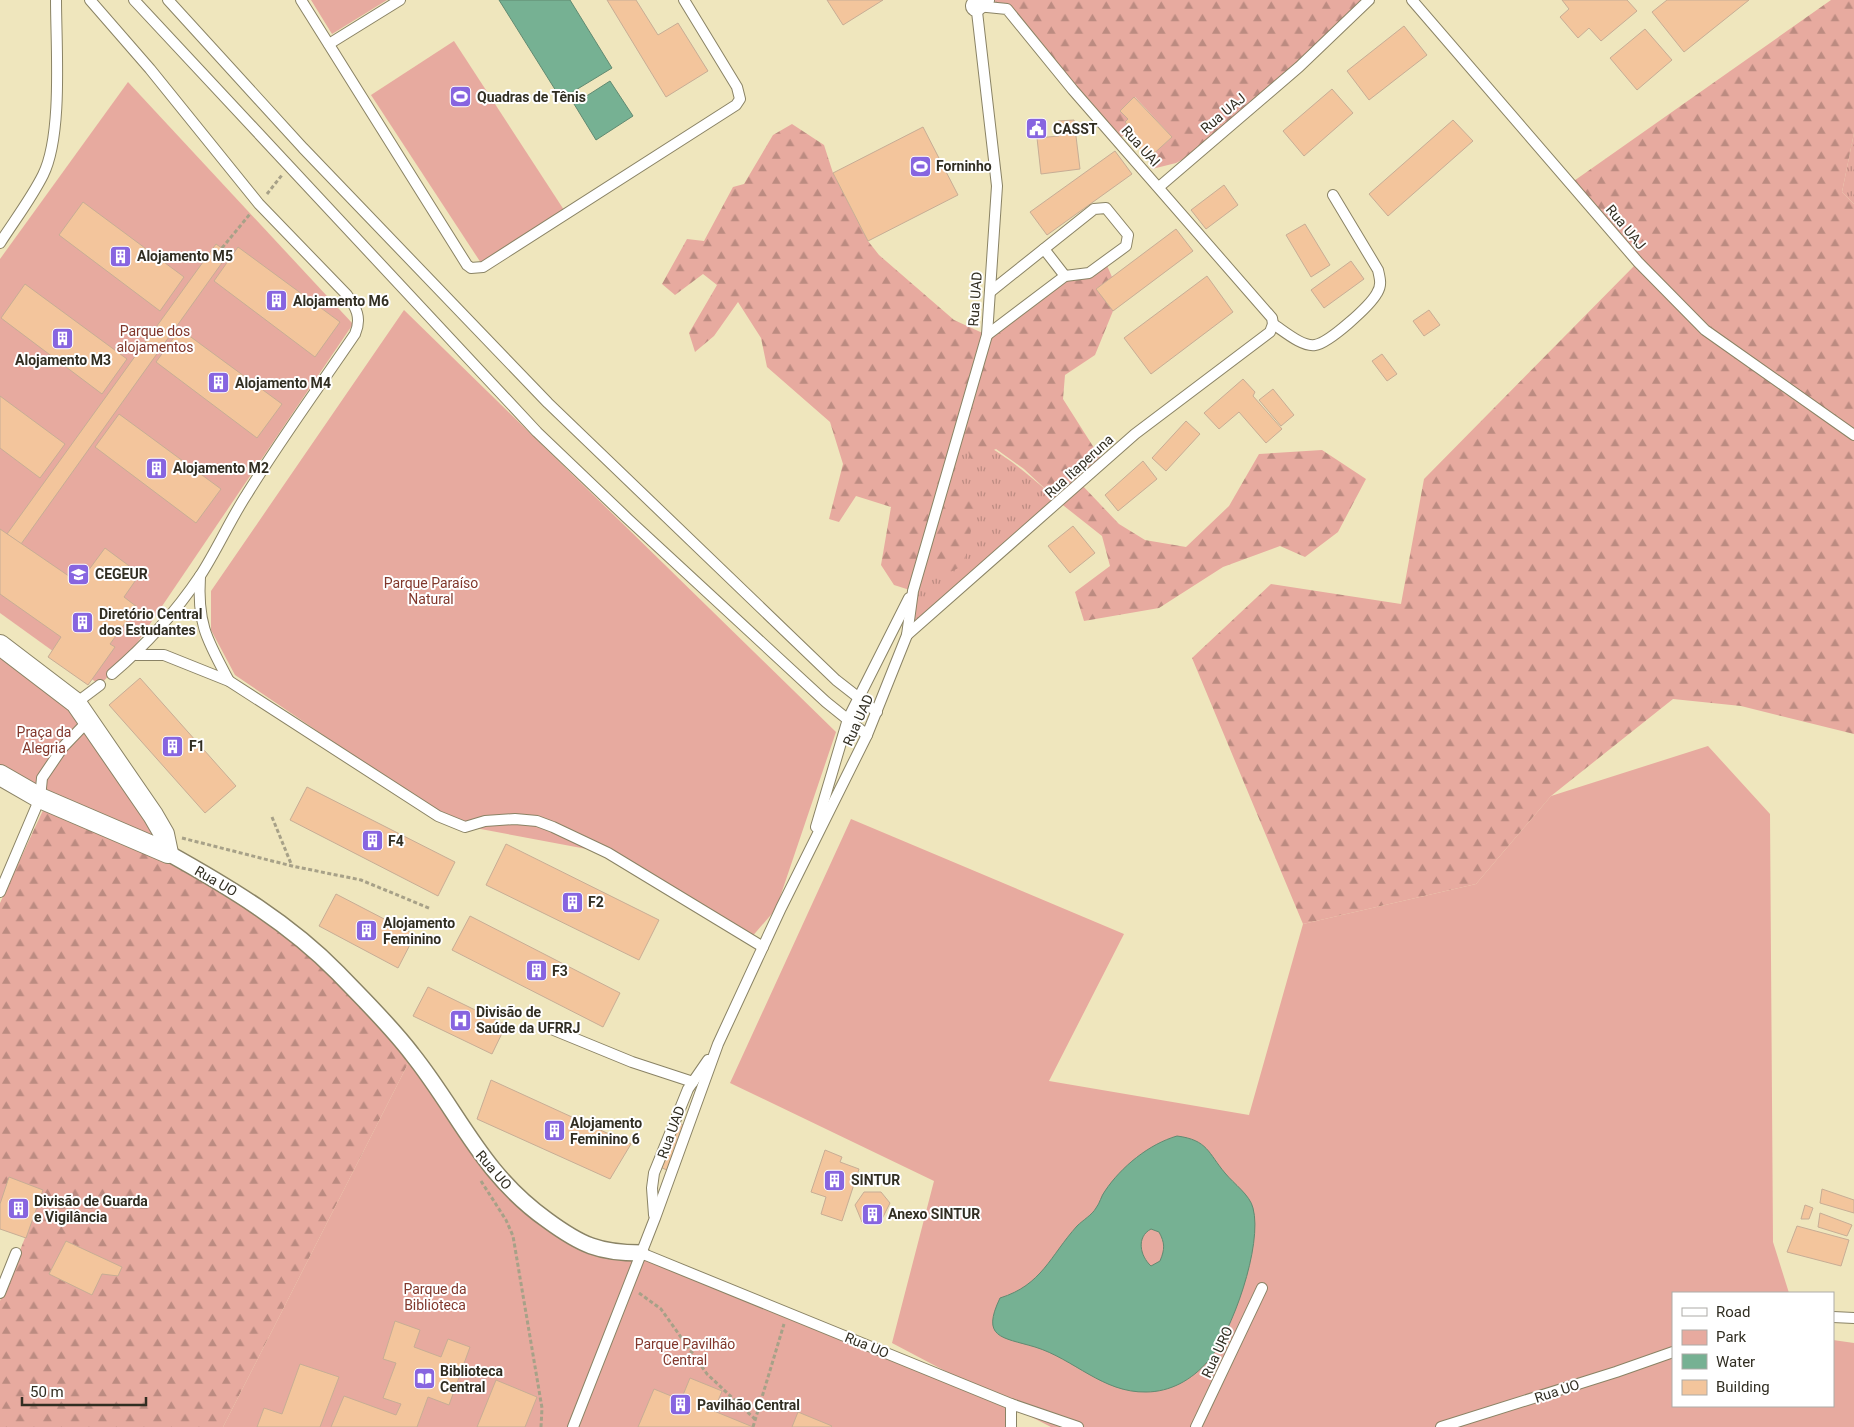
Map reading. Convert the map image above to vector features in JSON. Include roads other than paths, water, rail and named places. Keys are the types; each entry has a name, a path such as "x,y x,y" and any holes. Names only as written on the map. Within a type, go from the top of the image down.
{"street":[{"path":"0,645 76,703 166,844"},
{"name":"Rua UO","path":"0,775 40,798 166,844 247,899 308,945 336,971 413,1054 484,1159 512,1191 534,1210 584,1245 606,1251 641,1253"}],"lane":[{"path":"0,243 44,174 51,147 55,116 56,0"},
{"path":"90,0 150,69 258,204 347,294 358,316 358,328 305,404 246,495 200,575 162,626 136,655 112,674"},
{"path":"134,0 538,432 628,519 867,735"},
{"path":"168,0 303,148 548,403 836,680 877,712"},
{"path":"301,0 467,265 477,269 483,267 736,105 740,93 684,0"},
{"path":"329,44 400,0"},
{"name":"Rua UAJ","path":"1159,187 1299,67 1369,0"},
{"name":"Rua UAJ","path":"1412,0 1638,262 1705,330 1854,434"},
{"name":"Rua UAD","path":"574,1427 655,1218 718,1044 808,853 867,735 907,635 913,591 987,335 997,186 979,2"},
{"name":"Rua UAI","path":"979,2 1007,9 1073,90 1272,318 1273,324"},
{"path":"1273,324 1309,345 1325,342 1371,301 1378,292 1381,283 1378,270 1333,195"},
{"path":"987,335 1065,276 1083,275 1093,271 1126,246 1128,235 1106,208 1094,209 990,292"},
{"path":"1044,249 1065,276"},
{"name":"Rua Itaperuna","path":"907,635 1135,434 1270,332 1273,324"},
{"path":"200,575 199,613 211,646 229,681"},
{"name":"Rua UAD","path":"808,853 848,719 913,591"},
{"path":"136,655 164,655 229,681 438,816 465,827 485,821 515,819 537,821 553,827 608,853 763,947"},
{"path":"76,703 100,685"},
{"path":"0,892 40,798 42,778 63,747 88,721"},
{"path":"549,1028 632,1062 693,1082"},
{"path":"655,1218 652,1188 654,1173 677,1113 693,1082 718,1044"},
{"path":"0,1293 16,1253"},
{"name":"Rua UO","path":"641,1253 1011,1404 1078,1427"},
{"name":"Rua URO","path":"1196,1427 1262,1288"},
{"path":"1834,1317 1854,1318"},
{"name":"Rua UO","path":"1441,1427 1607,1375 1672,1352"},
{"path":"1011,1404 1011,1427"}],"water":[{"path":"499,0 570,0 612,68 561,99"},
{"path":"610,81 633,116 596,140 574,104"},
{"path":"1177,1136 1201,1144 1245,1194 1253,1208 1255,1224 1254,1244 1243,1288 1227,1330 1217,1348 1202,1368 1180,1384 1164,1390 1130,1391 1102,1381 1049,1352 1004,1338 998,1334 994,1328 993,1321 1000,1298 1026,1285 1036,1277 1077,1226 1094,1211 1104,1193 1119,1173 1146,1151","holes":["1151,1229 1159,1232 1164,1246 1163,1253 1160,1261 1151,1266 1142,1252 1143,1237"]}],"place":[{"name":"Quadras de Tênis","path":"461,97"},
{"name":"CASST","path":"1037,129"},
{"name":"Forninho","path":"920,166"},
{"name":"Alojamento M5","path":"121,256"},
{"name":"Alojamento M6","path":"277,301"},
{"name":"Alojamento M3","path":"63,338"},
{"name":"Alojamento M4","path":"219,383"},
{"name":"Alojamento M2","path":"157,468"},
{"name":"CEGEUR","path":"79,574"},
{"name":"Diretório Central dos Estudantes","path":"83,622"},
{"name":"F1","path":"173,746"},
{"name":"F4","path":"372,841"},
{"name":"F2","path":"572,902"},
{"name":"Alojamento Feminino","path":"367,931"},
{"name":"F3","path":"536,971"},
{"name":"Divisão de Saúde da UFRRJ","path":"460,1020"},
{"name":"Alojamento Feminino 6","path":"554,1131"},
{"name":"SINTUR","path":"835,1180"},
{"name":"Divisão de Guarda e Vigilância","path":"18,1209"},
{"name":"Anexo SINTUR","path":"872,1214"},
{"name":"Biblioteca Central","path":"424,1379"},
{"name":"Pavilhão Central","path":"681,1405"}],"park label":[{"name":"Parque dos alojamentos","path":"155,340"},
{"name":"Parque Paraíso Natural","path":"431,592"},
{"name":"Praça da Alegria","path":"44,740"},
{"name":"Parque da Biblioteca","path":"435,1298"},
{"name":"Parque Pavilhão Central","path":"685,1352"}]}
